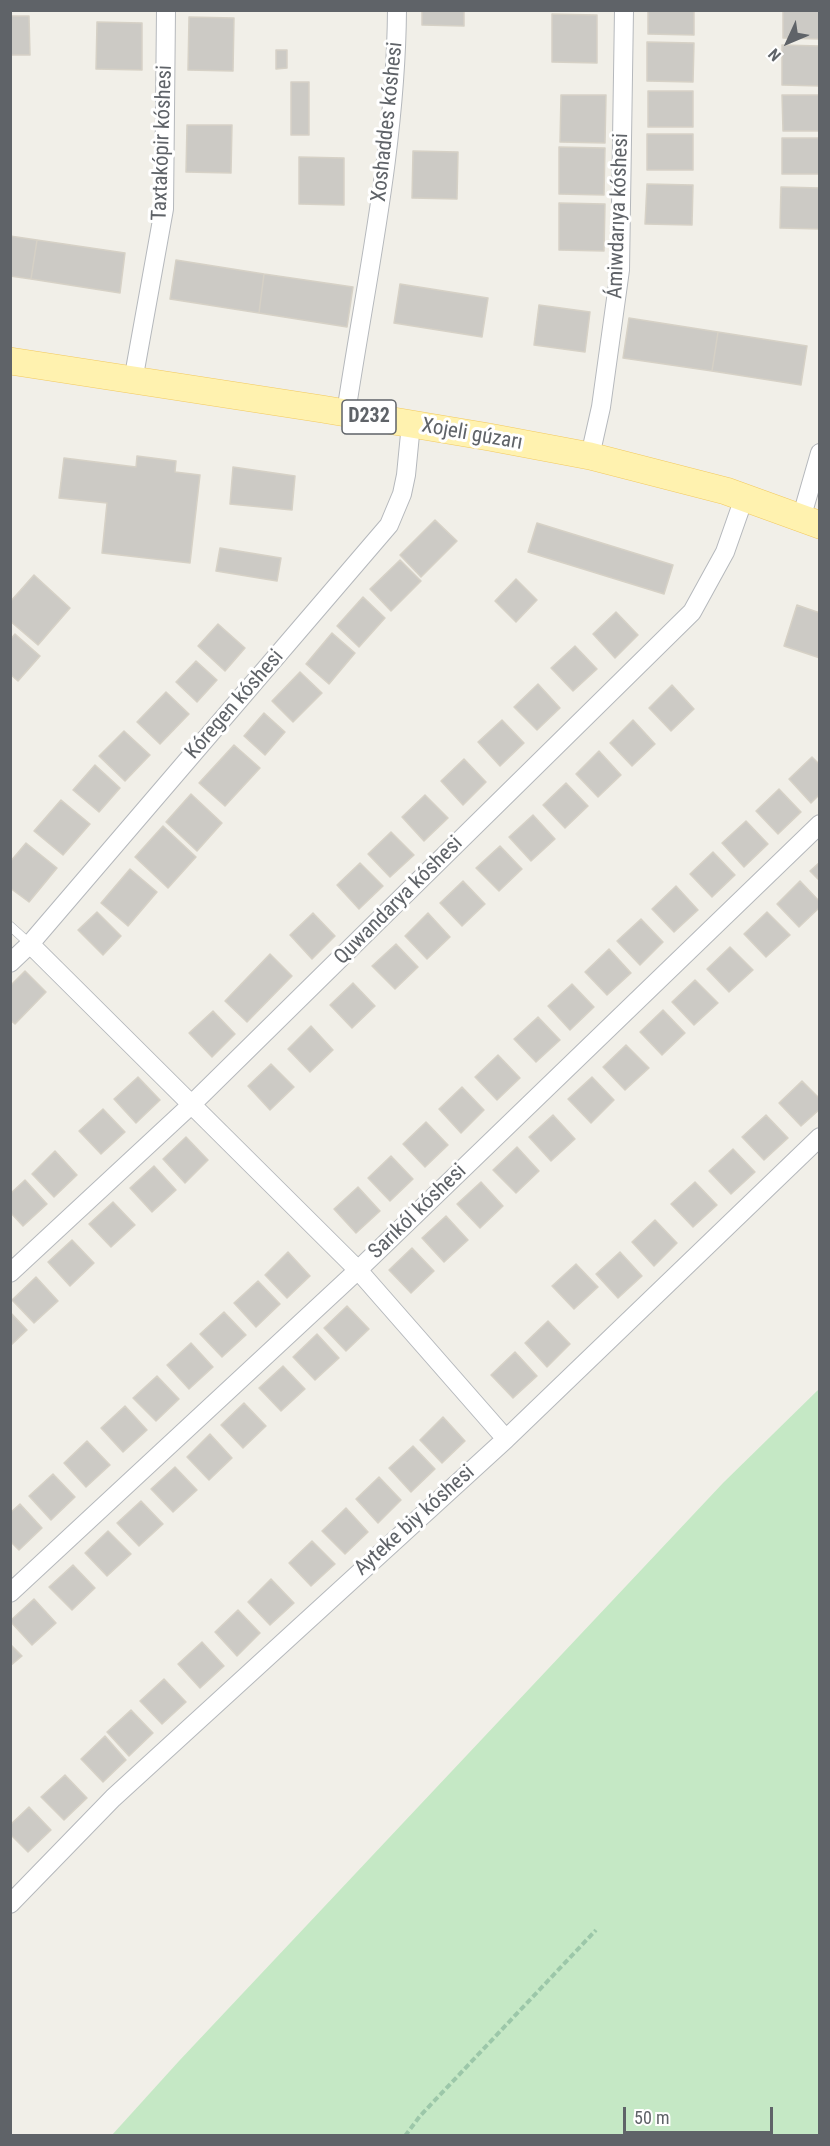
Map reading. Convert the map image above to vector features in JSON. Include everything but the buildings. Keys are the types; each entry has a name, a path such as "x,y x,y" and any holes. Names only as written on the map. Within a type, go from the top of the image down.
{"main road":[{"name":"Xojeli gúzarı","path":"10,361 346,413 590,456 744,498 810,522"}],"street":[{"name":"Taxtakópir kóshesi","path":"133,381 164,209 166,10"},
{"name":"Xoshaddes kóshesi","path":"346,413 377,233 396,54 397,10"},
{"name":"Ámiwdarıya kóshesi","path":"590,456 601,407 620,270 624,10"},
{"name":"Kóregen kóshesi","path":"10,963 30,944 389,525 402,494 411,424"},
{"path":"810,522 819,453"},
{"name":"Quwandarya kóshesi","path":"10,1273 191,1105 692,612 725,552 744,498"},
{"name":"Sarıkól kóshesi","path":"10,1593 358,1270 819,824"},
{"path":"30,944 358,1270 506,1439"},
{"name":"Ayteke biy kóshesi","path":"10,1904 112,1798 506,1439 819,1137"}],"lane":[{"path":"10,926 30,944"}],"path":[{"path":"405,2136 420,2116 596,1930"}],"green space":[{"path":"819,1389 819,2135 112,2135 723,1483"}]}
